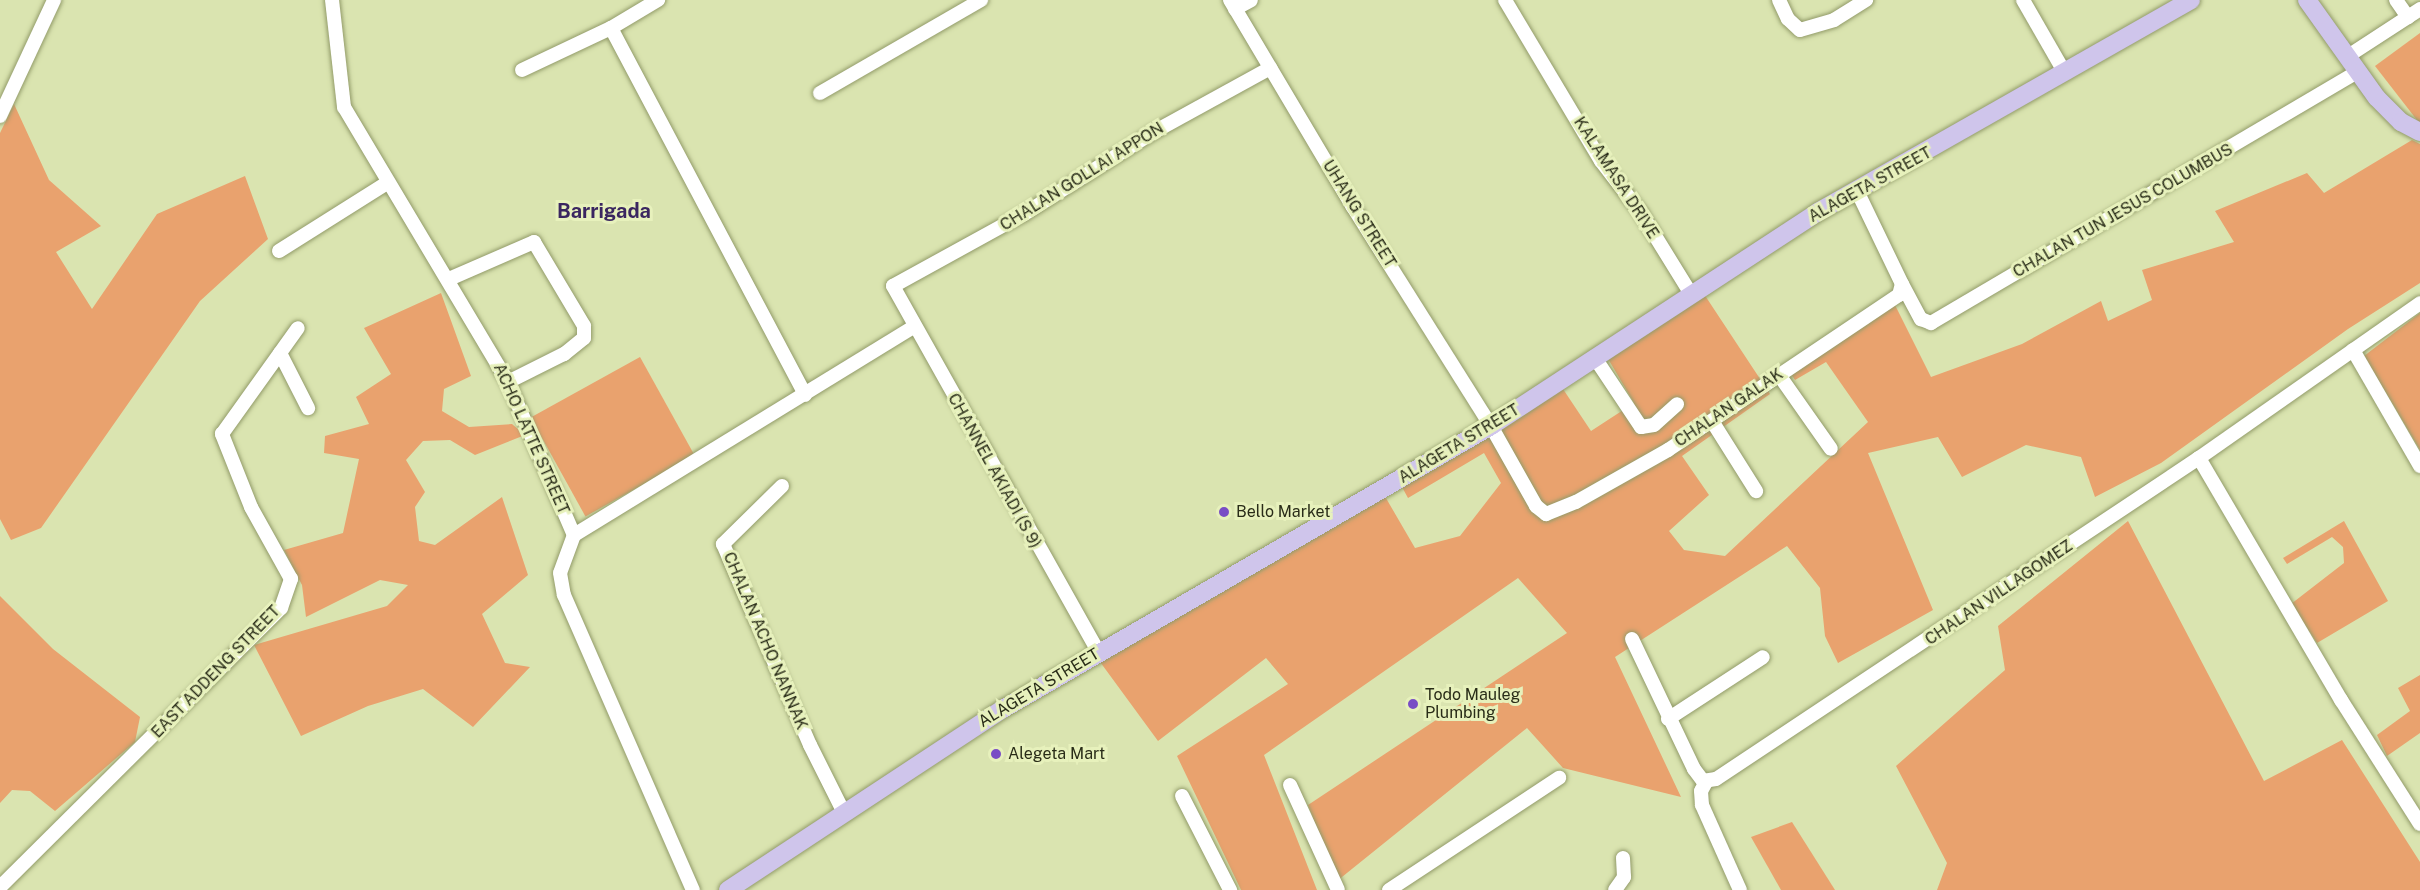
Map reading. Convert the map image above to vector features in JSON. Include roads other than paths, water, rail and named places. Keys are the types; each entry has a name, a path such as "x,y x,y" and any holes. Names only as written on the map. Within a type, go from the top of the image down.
{"main road":[{"name":"ALAGETA STREET","path":"728,890 972,729 1098,653 1311,534 1491,426 1818,212 1858,193 2192,0"},
{"path":"2307,0 2388,111 2420,132"}],"street":[{"path":"0,116 54,0"},
{"name":"ACHO LATTE STREET","path":"332,0 344,108 387,183 449,279 508,381 574,535 561,573 564,595 693,890"},
{"path":"522,70 611,28 658,0"},
{"path":"820,93 981,0"},
{"path":"1233,5 1251,0"},
{"name":"KALAMASA DRIVE","path":"1505,0 1601,161 1641,213 1691,294"},
{"path":"1779,0 1788,19 1800,30 1834,20 1866,0"},
{"path":"2023,0 2066,73"},
{"path":"2396,0 2414,13"},
{"name":"UHANG STREET","path":"1233,5 1491,426"},
{"name":"CHALAN TUN JESUS COLUMBUS","path":"1902,284 1920,319 1931,322 2353,64 2414,13"},
{"path":"611,28 805,396"},
{"name":"CHALAN GOLLAI APPON","path":"893,286 1024,214 1157,130 1270,68"},
{"path":"279,251 387,183"},
{"path":"1858,193 1902,284"},
{"path":"449,279 534,242 584,326 584,338 564,354 508,381"},
{"name":"CHALAN GALAK","path":"1491,426 1536,506 1550,514 1635,469 1712,421 1899,295 1902,284"},
{"name":"CHANNEL AKIADI (S 9)","path":"893,286 913,327 1098,653"},
{"name":"CHALAN VILLAGOMEZ","path":"1706,782 1765,750 2199,458 2420,303"},
{"path":"574,535 805,396 913,327"},
{"name":"EAST ADDENG STREET","path":"0,887 281,608 291,579 251,507 222,434 298,328"},
{"path":"2353,350 2420,466"},
{"path":"280,353 308,408"},
{"path":"1595,358 1641,427 1654,424 1677,404"},
{"path":"1779,375 1831,449"},
{"path":"1712,421 1756,490"},
{"path":"2199,458 2341,700 2420,824"},
{"name":"CHALAN ACHO NANNAK","path":"782,486 723,544 810,745 844,813"},
{"path":"1632,639 1668,719 1697,774 1706,782 1701,791 1701,805 1740,890"},
{"path":"1668,719 1763,657"},
{"path":"1389,890 1559,778"},
{"path":"1290,785 1338,890"},
{"path":"1182,796 1230,890"},
{"path":"1615,890 1626,869 1623,858"}],"place":[{"name":"Bello Market","path":"1224,512"},
{"name":"Todo Mauleg Plumbing","path":"1413,704"},
{"name":"Alegeta Mart","path":"996,754"}],"district":[{"name":"Barrigada","path":"604,211"}]}
